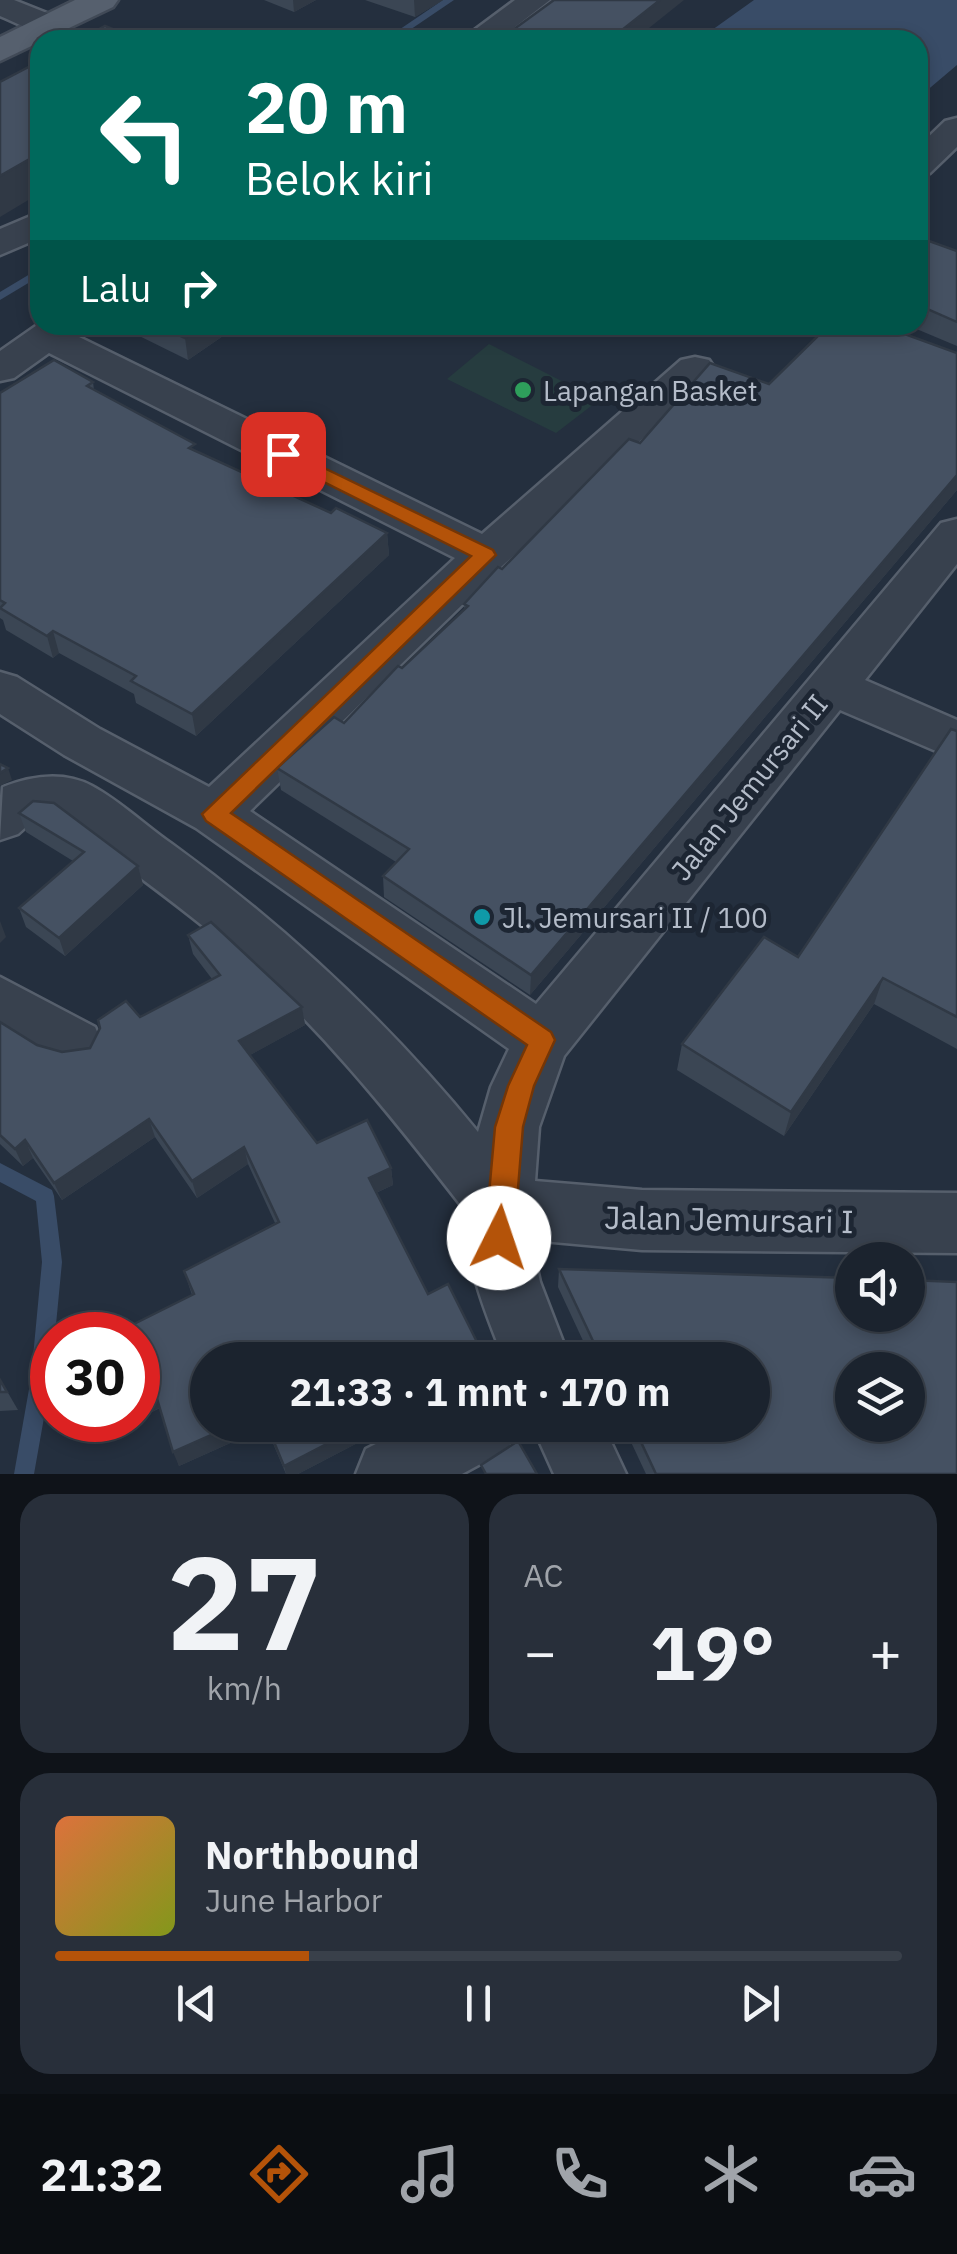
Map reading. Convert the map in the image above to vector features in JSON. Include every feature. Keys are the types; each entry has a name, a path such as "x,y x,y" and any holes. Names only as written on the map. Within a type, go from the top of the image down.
{"main road":[{"path":"43,30 102,0"},
{"path":"0,51 30,36"}],"street":[{"path":"492,30 535,0"},
{"path":"0,5 51,26"},
{"path":"928,158 957,128"},
{"path":"928,172 957,183"},
{"path":"0,244 30,228"},
{"path":"0,369 48,335"},
{"path":"62,335 486,555"},
{"path":"214,814 486,555 695,370"},
{"name":"Jalan Jemursari II","path":"530,1342 508,1282 499,1238 500,1208 509,1127 521,1086 542,1040 957,534"},
{"path":"832,686 957,741"},
{"path":"0,690 82,742 214,814 542,1040"},
{"path":"0,819 21,801 34,796 73,800 234,919 310,987 407,1089 500,1208"},
{"path":"0,1002 74,1045"},
{"name":"Jalan Jemursari I","path":"500,1208 642,1220 957,1223"},
{"path":"391,1474 452,1442"},
{"path":"575,1442 591,1474"}],"green space":[{"name":"Lapangan Basket","path":"489,344 599,400 556,433 447,379"}],"water":[{"path":"754,0 957,0 957,65 928,90 928,30 712,30"}],"building":[{"path":"554,0 660,0 622,30 513,30"},
{"path":"30,66 30,159 0,176 0,82"},
{"path":"928,241 957,251 957,322 928,309"},
{"path":"819,335 908,335 957,353 957,475 531,975 383,876 409,849 277,768 334,717 344,723 398,666 402,668 468,606 464,604 498,567 502,569 629,439 640,443 710,363 769,384"},
{"path":"54,360 93,382 87,386 195,444 189,448 331,513 336,508 387,533 192,714 131,681 136,676 53,631 47,636 0,608 5,603 0,600 0,393"},
{"path":"951,729 957,731 957,1017 883,978 791,1112 682,1044 764,937 798,957"},
{"path":"33,801 54,803 138,866 59,938 19,908 84,852 19,813"},
{"path":"211,922 302,1007 239,1041 317,1143 367,1120 391,1168 369,1178 428,1294 448,1284 477,1342 190,1342 190,1442 196,1442 173,1452 160,1409 158,1312 194,1294 184,1271 279,1222 244,1147 192,1181 149,1119 54,1183 25,1140 15,1149 0,1135 0,1022 37,1045 62,1052 90,1048 100,1028 98,1020 126,1001 140,1017 220,975 188,935"},
{"path":"559,1269 835,1277 835,1332 925,1332 925,1281 957,1282 957,1474 656,1474 641,1442 770,1442 770,1342 593,1342"},
{"path":"274,1442 330,1442 284,1466"},
{"path":"519,1442 537,1474 486,1474 481,1465"}],"waterway":[{"path":"404,30 449,0"},
{"path":"0,297 30,278"},
{"path":"0,1172 45,1196 52,1262 41,1378 24,1474"}],"place":[{"name":"Lapangan Basket","path":"523,390"},
{"name":"Jl. Jemursari II / 100","path":"482,917"}],"route":[{"path":"283,454 486,555 214,814 542,1040 521,1086 509,1127 499,1238"}]}
